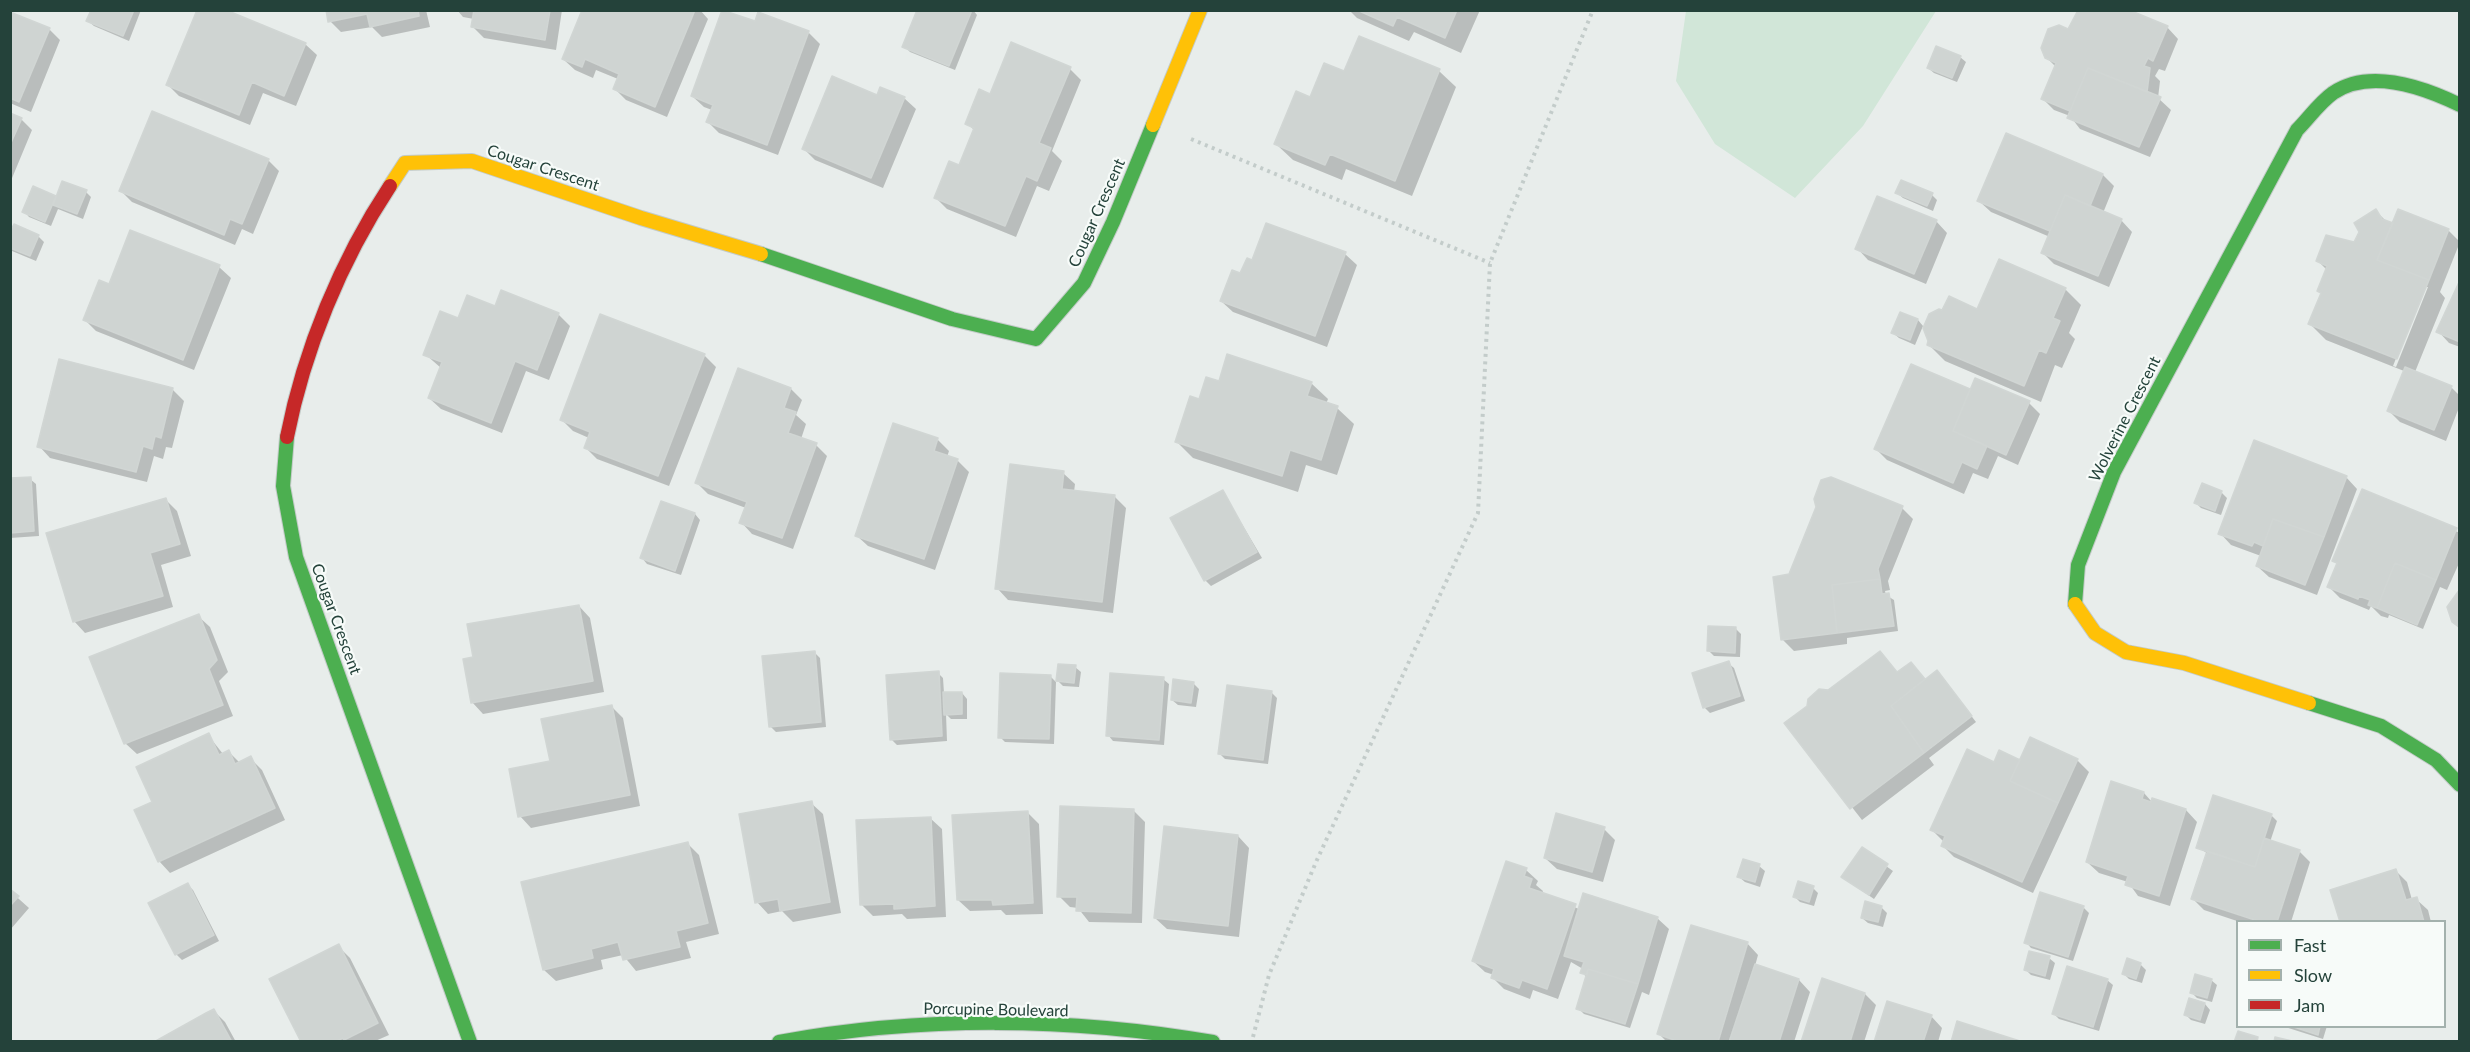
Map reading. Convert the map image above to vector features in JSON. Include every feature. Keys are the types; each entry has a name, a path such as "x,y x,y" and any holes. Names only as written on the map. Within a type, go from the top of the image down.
{"street":[{"name":"Cougar Crescent","path":"470,1041 296,557 286,515 283,477 286,435 313,349 366,225 405,163 472,161 790,263 952,319 1036,339 1084,283 1154,123 1200,10"},
{"name":"Wolverine Crescent","path":"2460,105 2437,93 2385,80 2338,89 2297,130 2114,472 2078,565 2074,603 2095,633 2126,652 2184,663 2381,726 2436,760 2460,785"},
{"name":"Porcupine Boulevard","path":"779,1041 821,1033 903,1025 1015,1023 1115,1030 1214,1041"}],"path":[{"path":"1252,1041 1269,975 1316,862 1478,513 1490,263 1593,10"},
{"path":"1154,123 1490,263"}],"green space":[{"path":"1686,10 1936,11 1863,126 1795,198 1715,144 1676,81"}],"building":[{"path":"91,10 134,10 123,36 86,21"},
{"path":"197,10 226,10 306,43 284,96 252,82 239,115 166,85"},
{"path":"326,10 418,10 419,16 370,27 367,14 328,22"},
{"path":"474,10 550,10 545,40 471,27"},
{"path":"582,10 695,10 655,107 613,89 619,74 585,59 582,67 562,59"},
{"path":"722,10 755,21 758,12 809,31 767,145 706,122 713,105 691,96"},
{"path":"917,10 972,10 949,66 902,47"},
{"path":"1357,10 1457,10 1445,38 1397,17 1393,26"},
{"path":"2078,10 2129,10 2168,26 2153,61 2148,58 2144,66 2150,68 2147,92 2088,68 2070,111 2041,99 2056,63 2045,58 2041,48 2048,29 2059,25 2068,29"},
{"path":"10,12 50,28 19,102 10,98"},
{"path":"1359,36 1440,69 1395,181 1330,154 1325,165 1274,144 1296,91 1310,97 1324,63 1344,71"},
{"path":"1011,42 1071,67 1039,143 1051,148 1037,181 1026,176 1005,226 934,198 949,161 959,165 974,128 965,124 979,89 990,94"},
{"path":"1936,46 1961,56 1952,78 1927,68"},
{"path":"2088,68 2161,97 2139,147 2067,118"},
{"path":"832,76 877,95 880,87 905,97 871,178 802,149"},
{"path":"152,111 269,159 242,224 230,219 224,235 119,191"},
{"path":"10,113 22,118 10,145"},
{"path":"2006,133 2103,174 2090,206 2065,195 2050,231 1977,201"},
{"path":"1901,180 1933,193 1927,206 1895,193"},
{"path":"62,181 87,190 77,214 53,205"},
{"path":"33,186 56,196 45,222 22,212"},
{"path":"2065,195 2122,219 2098,276 2041,253"},
{"path":"1877,196 1937,220 1914,274 1855,249"},
{"path":"2376,209 2382,219 2393,223 2377,260 2429,280 2397,359 2308,324 2321,293 2317,291 2327,266 2316,261 2326,235 2354,242 2359,232 2354,223"},
{"path":"2398,209 2449,229 2429,280 2377,260"},
{"path":"1266,223 1346,252 1315,336 1220,301 1232,270 1240,273 1247,258 1252,260"},
{"path":"14,224 39,235 30,256 10,248 10,232"},
{"path":"130,230 220,265 183,360 83,320 99,280 109,284"},
{"path":"1999,259 2066,288 2053,318 2060,321 2046,353 2039,350 2024,386 1927,345 1928,341 1923,328 1929,314 1939,309 1942,310 1949,296 1977,309"},
{"path":"2460,280 2460,342 2436,332"},
{"path":"501,290 559,313 537,370 515,361 491,423 428,398 442,362 423,355 440,311 458,318 467,295 495,306"},
{"path":"1900,312 1918,319 1910,340 1891,333"},
{"path":"600,314 705,354 658,476 584,448 590,432 560,420"},
{"path":"1227,354 1312,382 1307,396 1338,406 1321,460 1290,450 1282,476 1175,442 1190,396 1199,399 1206,377 1219,381"},
{"path":"59,359 173,388 161,438 155,436 152,449 143,446 136,472 37,447"},
{"path":"1911,364 1970,389 1953,431 1987,446 1977,469 1962,462 1953,483 1874,449"},
{"path":"2405,367 2452,386 2434,430 2387,411"},
{"path":"738,368 791,388 784,408 796,412 788,433 817,443 782,538 739,523 747,502 695,483"},
{"path":"1975,378 2030,401 2006,455 1953,431"},
{"path":"893,423 938,438 934,451 958,459 924,559 855,536"},
{"path":"2254,440 2347,476 2324,537 2273,519 2263,546 2254,542 2252,546 2218,534"},
{"path":"1010,464 1064,471 1062,489 1115,495 1102,602 995,589"},
{"path":"31,477 34,531 10,533 10,478"},
{"path":"1831,477 1903,506 1878,569 1880,579 1832,585 1837,633 1781,640 1773,577 1789,574 1816,507 1814,499 1821,480"},
{"path":"2202,483 2222,491 2215,511 2194,503"},
{"path":"2362,489 2457,528 2436,580 2395,563 2377,608 2368,605 2370,600 2359,596 2358,599 2327,587 2337,563 2332,561"},
{"path":"1223,490 1257,552 1204,581 1170,518"},
{"path":"166,498 180,544 150,553 163,596 73,622 46,533"},
{"path":"661,501 695,513 675,571 640,558"},
{"path":"2273,519 2324,537 2305,585 2256,566"},
{"path":"2395,563 2436,580 2417,625 2377,608"},
{"path":"1880,579 1882,594 1889,593 1894,626 1837,633 1832,585"},
{"path":"2460,589 2460,628 2452,622 2447,607"},
{"path":"579,605 593,681 471,703 463,659 473,657 467,624"},
{"path":"199,614 217,660 209,669 223,705 124,744 89,657"},
{"path":"1708,626 1736,627 1735,653 1707,651"},
{"path":"815,651 821,722 769,727 762,656"},
{"path":"1880,651 1897,672 1911,662 1925,679 1891,706 1924,753 1850,809 1784,723 1807,706 1808,699 1819,689 1828,690"},
{"path":"1729,661 1740,696 1703,708 1692,673"},
{"path":"1058,664 1076,665 1074,683 1056,681"},
{"path":"1937,670 1972,716 1924,753 1891,706"},
{"path":"939,671 942,736 890,740 886,675"},
{"path":"1000,673 1051,675 1049,739 998,738"},
{"path":"1110,673 1164,677 1159,740 1106,736"},
{"path":"1173,679 1194,682 1191,703 1171,700"},
{"path":"1227,685 1272,691 1263,760 1218,754"},
{"path":"943,692 962,692 962,714 944,715"},
{"path":"612,705 630,795 518,817 509,769 550,761 541,719"},
{"path":"209,733 219,755 229,750 235,764 251,756 275,808 158,862 134,810 152,802 136,767"},
{"path":"2030,737 2078,759 2058,803 2010,781"},
{"path":"1967,749 1994,762 1999,750 2020,760 2010,781 2058,803 2022,882 1941,846 1945,836 1930,830"},
{"path":"2111,781 2144,792 2142,799 2151,802 2152,798 2186,809 2159,896 2125,885 2128,876 2086,862"},
{"path":"2213,795 2272,814 2255,867 2196,848"},
{"path":"812,801 830,902 780,911 778,899 755,903 739,814"},
{"path":"1060,806 1134,809 1131,913 1076,911 1077,897 1057,897"},
{"path":"1028,811 1033,903 993,905 992,900 957,900 952,815"},
{"path":"1556,813 1605,827 1592,872 1544,858"},
{"path":"931,817 935,906 894,909 894,904 860,905 856,820"},
{"path":"1164,826 1238,835 1228,926 1154,918"},
{"path":"2264,838 2300,850 2278,920 2255,920 2191,899 2207,851 2255,867"},
{"path":"688,842 708,923 676,931 680,947 623,960 618,942 591,949 593,958 543,970 521,882"},
{"path":"1862,847 1888,864 1869,895 1841,877"},
{"path":"1743,859 1760,864 1755,882 1737,877"},
{"path":"1506,861 1527,868 1524,876 1532,879 1529,888 1576,904 1547,989 1522,980 1519,988 1491,978 1494,969 1472,961"},
{"path":"2396,869 2406,900 2417,897 2423,920 2339,920 2330,890"},
{"path":"1798,881 1814,886 1809,902 1793,897"},
{"path":"188,883 214,935 175,955 148,903"},
{"path":"10,889 19,896 10,906"},
{"path":"2040,892 2084,906 2068,957 2024,943"},
{"path":"1583,893 1658,917 1638,984 1588,969 1587,975 1580,973 1584,962 1564,956"},
{"path":"1865,901 1882,906 1878,922 1861,918"},
{"path":"1691,925 1748,942 1718,1042 1680,1042 1657,1034"},
{"path":"339,944 378,1023 344,1040 343,1038 335,1042 301,1042 269,979"},
{"path":"2029,951 2050,956 2045,976 2024,970"},
{"path":"2127,958 2141,963 2136,979 2122,974"},
{"path":"1755,964 1799,979 1779,1042 1729,1042"},
{"path":"2067,966 2108,979 2093,1027 2052,1014"},
{"path":"1588,969 1638,984 1625,1024 1576,1009"},
{"path":"2195,974 2212,979 2207,998 2190,993"},
{"path":"1822,978 1865,993 1850,1042 1801,1042"},
{"path":"2189,998 2205,1003 2200,1020 2184,1015"},
{"path":"1887,1001 1932,1015 1923,1042 1874,1042"},
{"path":"214,1009 232,1042 154,1042 206,1013"},
{"path":"1957,1021 2023,1042 1951,1042"},
{"path":"2297,1028 2320,1028 2318,1035"},
{"path":"2238,1031 2258,1037 2257,1042 2234,1042"},
{"path":"2275,1037 2292,1041 2274,1042"}],"traffic: fast":[{"path":"2075,604 2078,565 2114,472 2297,130 2333,93 2364,82 2380,81 2414,87 2460,105"},
{"path":"761,254 952,319 1036,339 1084,283 1113,222 1153,125"},
{"path":"287,437 283,486 296,557 470,1042"},
{"path":"2309,703 2381,726 2436,760 2460,785"},
{"path":"779,1042 886,1028 996,1023 1105,1028 1213,1042"}],"traffic: slow":[{"path":"1153,125 1200,10"},
{"path":"390,186 405,163 472,161 641,218 761,254"},
{"path":"2075,604 2095,633 2126,652 2184,663 2309,703"}],"traffic: jam":[{"path":"287,437 303,371 326,307 356,244 390,186"}]}
